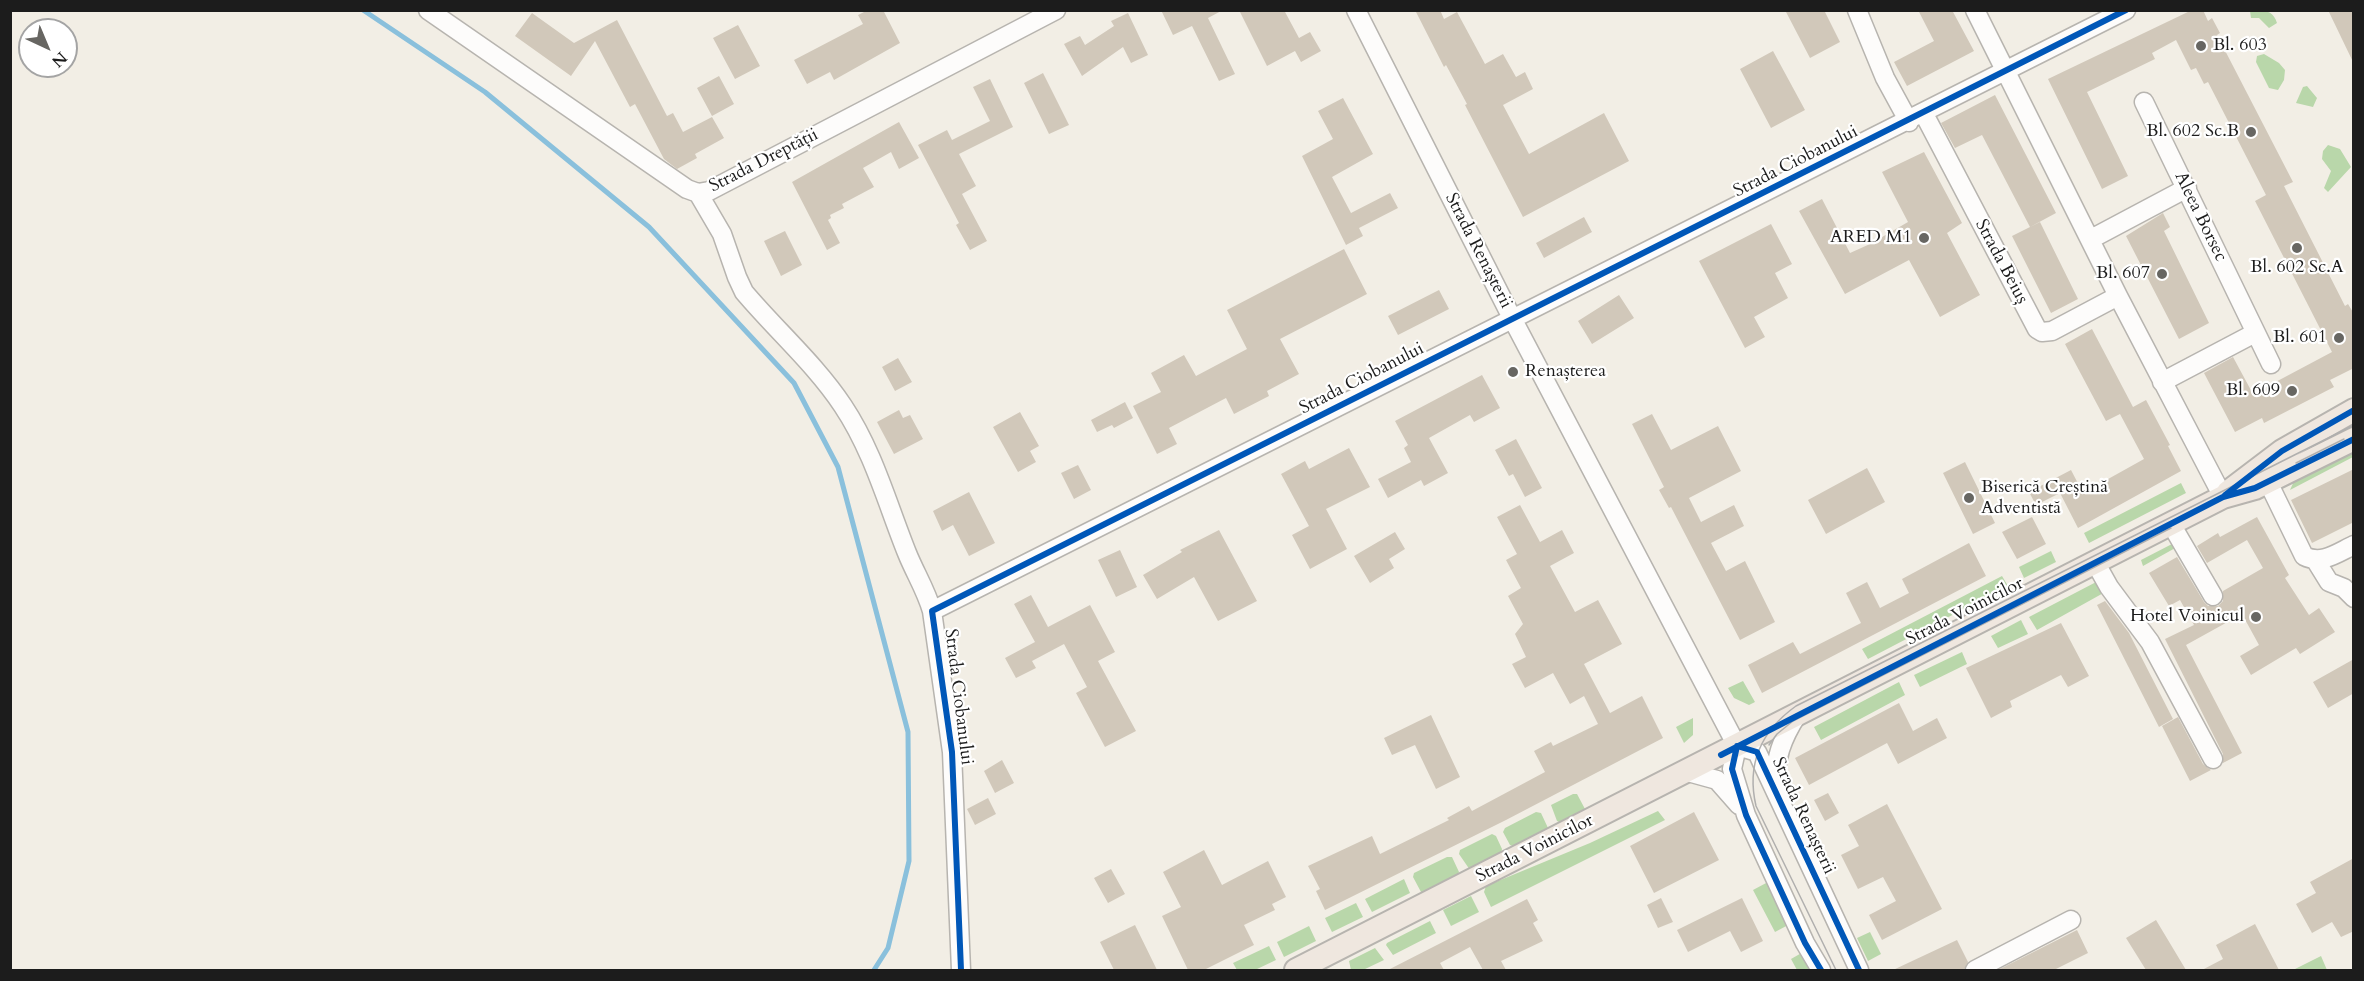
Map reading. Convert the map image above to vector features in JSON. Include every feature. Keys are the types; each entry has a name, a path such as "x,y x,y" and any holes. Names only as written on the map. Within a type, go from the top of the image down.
{"main road":[{"name":"Strada Voinicilor","path":"2223,497 2282,451 2354,410"},
{"name":"Strada Voinicilor","path":"1296,970 2223,497 2268,482 2354,439"}],"street":[{"name":"Strada Dreptății","path":"428,10 687,189 698,193 709,191 1056,10"},
{"name":"Strada Renașterii","path":"1356,10 1513,320 1737,746 1757,752 1858,970"},
{"name":"Strada Beiuș","path":"1857,10 1885,78 1916,118 2037,329 2052,331 2118,296"},
{"path":"1975,10 2118,296 2223,497"},
{"name":"Strada Ciobanului","path":"961,970 952,752 932,611 1916,118 2126,10"},
{"name":"Aleea Borsec","path":"2144,102 2271,364"},
{"path":"2091,239 2187,188"},
{"path":"698,193 722,234 736,277 744,292 842,404 857,428 873,459 932,611"},
{"path":"2162,382 2255,333"},
{"path":"2268,482 2304,556 2316,561 2324,560 2354,545"},
{"path":"2171,524 2213,596"},
{"path":"2316,561 2329,582 2344,588 2354,598"},
{"path":"2095,562 2109,587 2150,642 2213,759"},
{"path":"1780,803 1776,777 1777,760 1797,715"},
{"path":"1737,746 1732,769 1746,815 1805,943 1821,970"},
{"path":"1688,772 1717,780 1746,815"},
{"path":"1975,970 2071,920"}],"green space":[{"path":"2250,11 2270,13 2277,23 2269,28 2259,18 2251,18"},
{"path":"2264,54 2279,63 2285,70 2284,80 2278,90 2269,88 2256,62 2257,56"},
{"path":"2307,86 2317,98 2313,107 2296,103 2303,87"},
{"path":"2328,145 2340,149 2351,167 2328,192 2324,188 2331,171 2322,159 2323,151"},
{"path":"2353,449 2353,457 2290,490 2295,479"},
{"path":"2181,483 2186,493 2089,543 2084,533"},
{"path":"2172,544 2177,547 2143,566 2141,560"},
{"path":"2051,551 2056,562 2024,578 2019,567"},
{"path":"2002,576 2008,586 1868,659 1862,649"},
{"path":"2100,580 2107,591 2037,630 2029,617"},
{"path":"2021,620 2028,634 1998,648 1991,636"},
{"path":"1962,652 1967,664 1920,687 1914,675"},
{"path":"1743,681 1755,702 1749,705 1734,698 1728,688"},
{"path":"1899,682 1905,695 1821,740 1814,727"},
{"path":"1693,718 1693,735 1684,743 1676,727"},
{"path":"1577,794 1585,809 1561,823 1557,821 1551,805"},
{"path":"1658,811 1665,820 1491,907 1484,892 1486,886 1590,843"},
{"path":"1536,812 1541,813 1548,828 1545,832 1515,847 1510,845 1503,832 1505,828"},
{"path":"1492,834 1496,836 1502,849 1501,854 1470,870 1459,854 1460,850"},
{"path":"1447,857 1452,857 1459,872 1457,877 1425,893 1421,892 1413,877 1414,873"},
{"path":"1404,879 1410,893 1372,912 1365,899"},
{"path":"1768,882 1790,924 1775,932 1753,890"},
{"path":"1471,896 1479,912 1451,926 1443,910"},
{"path":"1356,903 1363,917 1332,932 1325,918"},
{"path":"1430,921 1436,933 1393,955 1387,943"},
{"path":"1309,926 1316,941 1284,957 1277,942"},
{"path":"1870,932 1881,954 1868,961 1857,938"},
{"path":"1269,946 1276,960 1255,970 1237,970 1233,963"},
{"path":"1375,948 1384,960 1363,970 1351,970 1349,961"},
{"path":"1805,951 1814,970 1797,970 1791,959"},
{"path":"2321,956 2327,970 2293,970"}],"building":[{"path":"868,10 883,10 900,43 834,80 830,72 807,84 794,60 863,24 858,15"},
{"path":"1161,10 1223,10 1208,18 1235,74 1219,81 1192,26 1173,35"},
{"path":"1239,10 1284,10 1299,38 1310,32 1321,51 1301,62 1295,51 1267,66"},
{"path":"1415,10 1440,10 1444,19 1457,12 1485,64 1503,54 1516,77 1525,72 1533,89 1503,105 1529,154 1604,113 1629,161 1523,217 1465,105 1467,104 1446,65 1444,67"},
{"path":"1785,10 1824,10 1840,42 1810,58"},
{"path":"1918,10 1952,10 1974,51 1907,86 1894,62 1934,41"},
{"path":"2192,10 2203,10 2208,21 2212,18 2220,33 2217,35 2293,182 2284,186 2345,306 2348,304 2354,314 2354,368 2330,380 2334,387 2264,423 2262,418 2235,432 2204,373 2233,357 2253,394 2332,352 2255,201 2266,195 2208,82 2204,84 2196,68 2191,70 2176,40 2152,53 2155,59 2087,92 2128,176 2102,189 2048,79"},
{"path":"2328,10 2354,10 2354,64"},
{"path":"532,13 574,43 617,20 667,116 673,113 683,132 712,117 724,138 695,154 697,158 677,169 664,159 635,104 630,107 595,41 571,76 515,36"},
{"path":"1128,13 1148,55 1131,63 1123,47 1082,76 1064,44 1080,36 1085,45 1114,26 1111,21"},
{"path":"738,25 760,66 735,79 713,38"},
{"path":"1773,51 1805,110 1771,128 1740,69"},
{"path":"1043,73 1069,125 1049,134 1024,83"},
{"path":"719,76 734,104 712,116 697,88"},
{"path":"990,79 1013,127 959,154 976,186 962,194 987,241 970,250 956,225 959,223 918,145 947,130 952,140 990,121 973,87"},
{"path":"1995,95 2056,213 2030,227 1982,135 1955,148 1941,123"},
{"path":"1343,98 1373,154 1332,177 1351,213 1390,193 1398,208 1359,228 1363,236 1346,245 1302,156 1333,139 1318,111"},
{"path":"899,122 919,158 899,169 891,152 863,168 874,187 842,204 844,208 830,215 831,218 828,220 840,243 827,250 792,182"},
{"name":"ARED M1","path":"1924,152 1962,223 1947,233 1980,295 1940,317 1909,260 1845,294 1799,211 1822,199 1850,253 1870,244 1908,222 1882,172"},
{"name":"Bl. 607","path":"2163,213 2170,227 2164,231 2209,323 2179,339 2126,236"},
{"path":"1584,217 1592,232 1544,258 1536,243"},
{"path":"2040,222 2078,299 2051,313 2012,236"},
{"path":"1771,224 1792,264 1775,273 1788,298 1754,317 1765,337 1745,348 1699,261"},
{"path":"785,231 802,265 781,276 764,241"},
{"path":"1344,249 1367,294 1280,339 1299,374 1267,391 1269,396 1234,414 1226,398 1169,428 1177,444 1157,454 1133,406 1161,392 1151,373 1184,355 1196,376 1247,349 1227,310"},
{"path":"1439,290 1449,309 1398,335 1388,316"},
{"path":"1619,295 1634,318 1592,344 1578,321"},
{"path":"2092,329 2133,407 2146,400 2181,471 2078,528 2060,493 2036,505 2029,492 2071,470 2083,493 2144,459 2120,414 2106,421 2065,344"},
{"path":"898,358 912,382 895,391 882,367"},
{"path":"1482,375 1500,408 1474,422 1470,415 1429,438 1448,473 1424,486 1421,480 1388,498 1378,479 1411,462 1404,448 1408,445 1395,421"},
{"path":"1125,402 1133,418 1114,428 1112,425 1097,432 1091,420"},
{"path":"899,410 903,418 910,415 923,439 894,454 877,422"},
{"path":"1020,412 1039,446 1030,451 1036,462 1018,472 993,427"},
{"path":"1652,414 1671,450 1718,426 1741,471 1689,498 1701,522 1734,505 1744,526 1711,543 1726,571 1745,561 1775,622 1740,640 1671,507 1669,508 1659,490 1664,487 1632,424"},
{"path":"1516,439 1542,488 1525,497 1513,474 1509,476 1495,450"},
{"path":"1349,448 1370,487 1326,509 1347,549 1310,569 1292,535 1309,526 1281,474 1305,461 1309,469"},
{"name":"Biserică Creștină Adventistă","path":"1965,462 1995,523 1973,534 1943,473"},
{"path":"1078,465 1091,490 1074,499 1061,473"},
{"path":"1867,468 1885,502 1826,534 1808,500"},
{"path":"2354,469 2354,522 2312,543 2291,500"},
{"path":"969,492 995,543 969,556 953,525 942,531 933,511"},
{"path":"1520,505 1540,542 1562,530 1574,553 1550,566 1575,612 1598,600 1622,644 1584,664 1610,713 1642,696 1663,738 1506,820 1325,910 1316,891 1320,889 1308,866 1372,836 1380,854 1449,820 1447,818 1469,806 1472,811 1545,772 1534,751 1551,742 1553,746 1598,724 1584,696 1570,704 1553,673 1525,688 1512,664 1526,657 1515,634 1523,624 1508,596 1521,588 1506,560 1517,554 1497,517"},
{"path":"2032,517 2046,544 2017,559 2002,532"},
{"path":"2257,517 2289,575 2285,578 2309,615 2319,608 2335,632 2300,654 2296,648 2251,675 2240,656 2259,645 2242,614 2186,645 2242,753 2223,763 2223,754 2165,639 2194,625 2180,600 2169,606 2149,573 2177,557 2204,602 2208,606 2218,606 2223,601 2223,591 2263,568 2247,540 2207,563 2197,546 2218,533 2220,537"},
{"path":"1219,530 1257,601 1218,621 1194,577 1157,599 1143,575 1182,552 1180,550"},
{"path":"1395,532 1405,549 1389,559 1394,568 1370,583 1354,556"},
{"path":"1969,543 1986,576 1762,693 1748,665 1793,642 1800,654 1861,623 1846,593 1867,582 1880,608 1909,593 1902,579"},
{"path":"1120,550 1137,587 1116,597 1098,560"},
{"path":"1031,595 1048,627 1090,605 1115,652 1098,661 1136,731 1105,747 1076,693 1087,687 1064,644 1032,661 1036,668 1016,678 1005,658 1035,642 1014,604"},
{"path":"2105,601 2129,633 2173,719 2159,727 2097,605"},
{"path":"2061,623 2089,676 2068,687 2061,675 2010,701 2012,707 1991,718 1966,668"},
{"path":"2354,659 2354,693 2328,708 2313,682"},
{"path":"1899,703 1913,731 1937,718 1947,738 1898,764 1887,743 1809,785 1795,758"},
{"path":"1431,715 1460,777 1436,789 1415,745 1392,755 1384,738"},
{"path":"2178,717 2203,764 2211,770 2190,781 2162,726"},
{"path":"1002,760 1014,783 995,793 984,771"},
{"path":"1828,793 1839,813 1825,821 1814,800"},
{"path":"988,798 996,814 975,825 967,809"},
{"path":"1887,804 1942,909 1882,940 1869,915 1896,901 1883,877 1858,889 1841,855 1859,846 1848,825"},
{"path":"1694,812 1719,860 1654,893 1630,846"},
{"path":"1204,850 1222,885 1268,861 1286,897 1272,904 1275,910 1244,925 1254,945 1204,970 1188,970 1162,916 1181,907 1163,872"},
{"path":"2354,858 2354,931 2341,937 2332,922 2312,933 2296,904 2316,893 2310,882"},
{"path":"1111,869 1125,894 1108,903 1094,878"},
{"path":"1661,898 1673,922 1658,928 1647,905"},
{"path":"1742,898 1763,941 1741,952 1730,931 1688,952 1677,930"},
{"path":"1527,899 1538,920 1533,923 1543,941 1501,961 1506,970 1483,970 1470,947 1440,963 1444,970 1388,970"},
{"path":"2156,920 2186,970 2146,970 2126,938"},
{"path":"2255,924 2279,970 2202,970 2223,959 2216,945"},
{"path":"1135,925 1157,970 1114,970 1100,942"},
{"path":"2077,930 2088,953 2054,970 1998,970"},
{"path":"1957,940 1968,962 1964,970 1893,970"}],"waterway":[{"path":"363,10 485,92 649,227 794,383 838,467 908,732 909,861 888,948 874,970"}],"tram line":[{"path":"1836,970 1756,806 1753,790 1755,762 1765,737 1774,726 1796,706 2354,425"},
{"path":"2296,463 2344,439"},
{"path":"1769,745 1777,734 1793,721 2171,528"}],"cycle path":[{"path":"961,970 952,752 932,611 2126,10"},
{"path":"2225,495 2282,451 2354,410"},
{"path":"1721,755 2223,497 2255,488 2354,439"},
{"path":"1821,970 1805,943 1746,815 1732,769 1737,746 1757,752 1859,970"}],"place":[{"name":"Bl. 603","path":"2201,46"},
{"name":"Bl. 602 Sc.B","path":"2251,132"},
{"name":"ARED M1","path":"1924,238"},
{"name":"Bl. 602 Sc.A","path":"2297,248"},
{"name":"Bl. 607","path":"2162,274"},
{"name":"Bl. 601","path":"2339,338"},
{"name":"Renașterea","path":"1513,372"},
{"name":"Bl. 609","path":"2292,391"},
{"name":"Biserică Creștină Adventistă","path":"1969,498"},
{"name":"Hotel Voinicul","path":"2256,617"}]}
